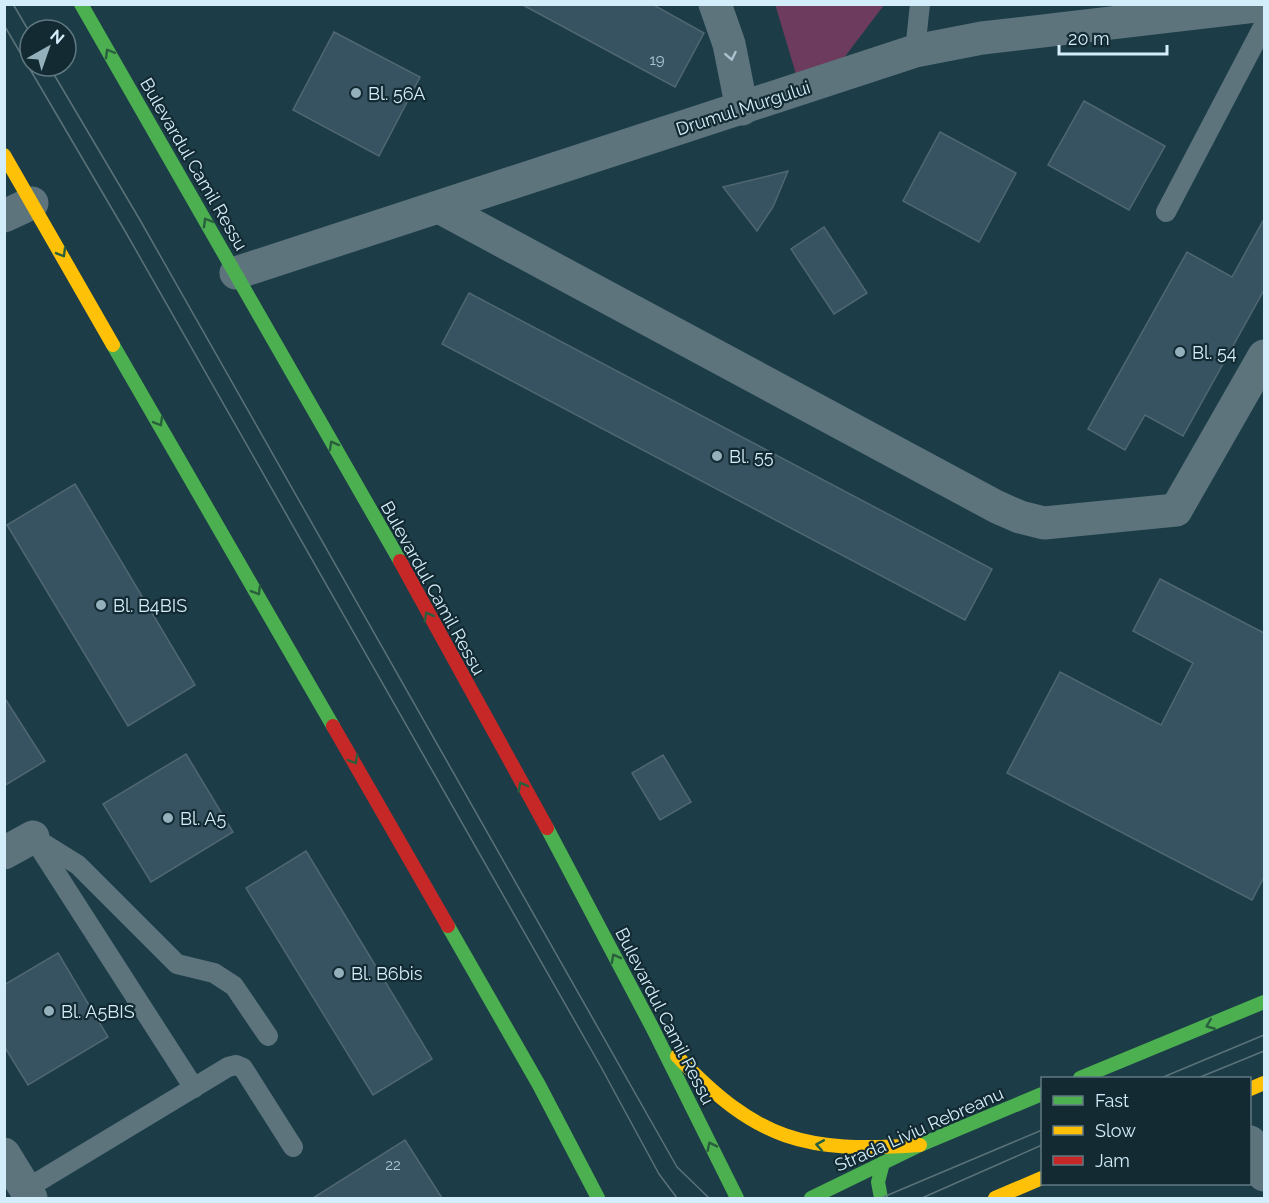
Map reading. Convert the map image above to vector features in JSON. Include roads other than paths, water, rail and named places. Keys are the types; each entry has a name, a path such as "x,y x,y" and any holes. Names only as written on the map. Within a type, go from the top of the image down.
{"main road":[{"name":"Bulevardul Camil Ressu","path":"81,4 236,273 480,708 652,1028 737,1198"},
{"path":"4,155 18,209 534,1075 598,1198"},
{"path":"1082,1077 1264,1002"},
{"path":"652,1028 706,1087 736,1113 766,1131 821,1146 869,1149 920,1145"},
{"name":"Strada Liviu Rebreanu","path":"811,1198 920,1145 1041,1094"},
{"path":"881,1198 878,1182 883,1163"},
{"path":"995,1198 1041,1178"}],"street":[{"path":"715,4 729,44 742,109"},
{"name":"Drumul Murgului","path":"236,273 915,51 982,38 1264,5"},
{"path":"439,207 1020,517 1044,523 1176,510 1264,356"},
{"path":"4,853 33,837"},
{"path":"1251,1144 1264,1175"},
{"path":"4,1154 28,1194"}],"lane":[{"path":"915,51 920,4"},
{"path":"1166,212 1264,25"},
{"path":"33,837 78,865 177,964 214,973 234,986 268,1036"},
{"path":"33,837 194,1088"},
{"path":"28,1194 194,1088 228,1067 236,1065 243,1068 293,1147"}],"tram line":[{"path":"13,4 21,18"},
{"path":"4,25 125,231 601,1067 659,1174 677,1198"},
{"path":"56,78 140,220 677,1167 709,1198"},
{"path":"1163,1077 1264,1035"},
{"path":"1200,1077 1264,1051"},
{"path":"881,1198 1041,1130"},
{"path":"922,1198 1041,1145"}],"place":[{"name":"Bl. 56A","path":"356,93"},
{"name":"Bl. 54","path":"1180,352"},
{"name":"Bl. 55","path":"717,456"},
{"name":"Bl. B4BIS","path":"101,605"},
{"name":"Bl. A5","path":"168,818"},
{"name":"Bl. B6bis","path":"339,973"},
{"name":"Bl. A5BIS","path":"49,1011"}]}
